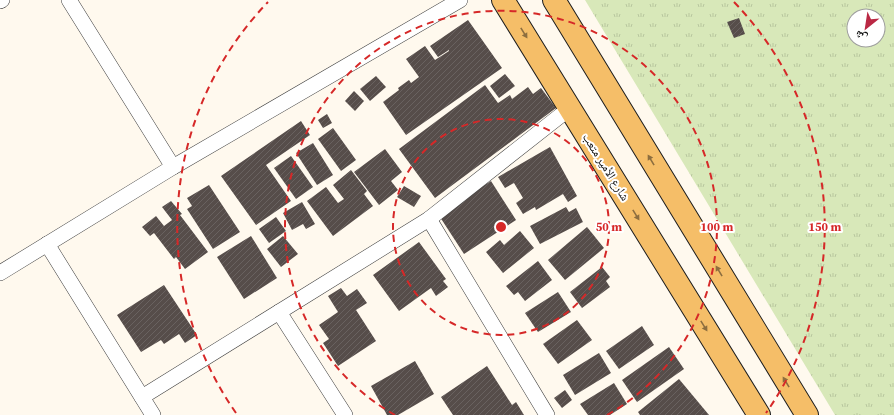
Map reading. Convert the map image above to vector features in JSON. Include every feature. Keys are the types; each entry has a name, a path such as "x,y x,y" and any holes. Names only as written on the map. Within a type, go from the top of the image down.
{"main road":[{"name":"شارع الأمير متعب","path":"504,0 759,415"},
{"path":"548,0 596,68"},
{"path":"554,0 807,415"}],"street":[{"path":"69,0 173,167"},
{"path":"0,273 173,167 460,0"},
{"path":"142,397 429,219 570,108"},
{"path":"429,219 547,415"},
{"path":"47,244 153,415"},
{"path":"279,312 345,415"}],"green space":[{"path":"585,0 894,0 894,415 835,415"}],"building":[{"path":"739,18 745,34 734,38 727,22"},
{"path":"468,20 502,68 406,135 383,102 409,80 411,83 419,77 406,59 425,46 435,60 449,50 438,57 430,46"},
{"path":"505,74 515,86 499,98 490,86"},
{"path":"376,76 386,87 370,101 360,89"},
{"path":"485,85 498,103 510,95 512,99 528,87 533,94 541,88 556,108 435,198 399,149"},
{"path":"354,91 364,101 355,111 345,101"},
{"path":"327,114 332,123 323,128 318,120"},
{"path":"301,121 310,135 266,165 291,201 256,225 221,176"},
{"path":"333,128 356,160 341,171 318,139"},
{"path":"313,143 333,175 317,185 296,153"},
{"path":"550,147 577,196 568,202 563,194 536,210 535,207 523,214 516,203 523,198 514,183 505,188 498,177"},
{"path":"385,149 402,172 391,181 398,190 379,205 354,172"},
{"path":"291,156 313,187 296,199 274,168"},
{"path":"351,170 367,191 364,194 373,206 333,236 307,201 326,187 338,203 344,199 333,185"},
{"path":"491,181 516,220 464,254 438,214"},
{"path":"209,185 240,232 213,249 187,209 192,206 187,198"},
{"path":"404,186 421,196 414,207 397,197"},
{"path":"171,201 182,214 180,215 208,252 185,269 176,257 174,259 154,233 150,236 142,227 156,216 164,226 172,220 162,207"},
{"path":"302,202 315,224 306,229 303,224 292,230 283,213"},
{"path":"566,207 569,212 576,208 583,222 540,244 530,226"},
{"path":"276,217 286,231 269,243 259,229"},
{"path":"587,227 604,248 565,280 548,260"},
{"path":"520,231 534,248 503,273 486,252 500,240 504,245"},
{"path":"251,236 277,278 244,299 217,257"},
{"path":"283,236 298,254 281,267 267,249"},
{"path":"419,242 446,279 443,281 448,287 436,296 431,288 399,311 373,275"},
{"path":"538,261 552,280 525,301 518,292 514,295 506,286"},
{"path":"602,267 610,277 606,281 610,287 582,308 570,292"},
{"path":"164,285 197,335 185,343 179,334 164,344 161,340 141,352 117,315"},
{"path":"341,288 347,296 357,289 367,303 356,310 376,341 338,366 323,343 329,339 319,325 338,312 328,296"},
{"path":"558,292 571,312 538,332 525,313"},
{"path":"577,320 592,340 558,364 543,344"},
{"path":"642,326 654,345 619,369 606,351"},
{"path":"669,347 684,369 637,402 622,380"},
{"path":"599,353 611,373 575,395 563,375"},
{"path":"415,361 434,394 398,415 387,415 371,386"},
{"path":"487,366 512,405 516,402 524,415 453,415 441,397"},
{"path":"679,379 709,415 640,415 638,412"},
{"path":"614,383 627,404 610,415 588,415 580,404"},
{"path":"565,390 572,400 562,408 554,398"}]}
